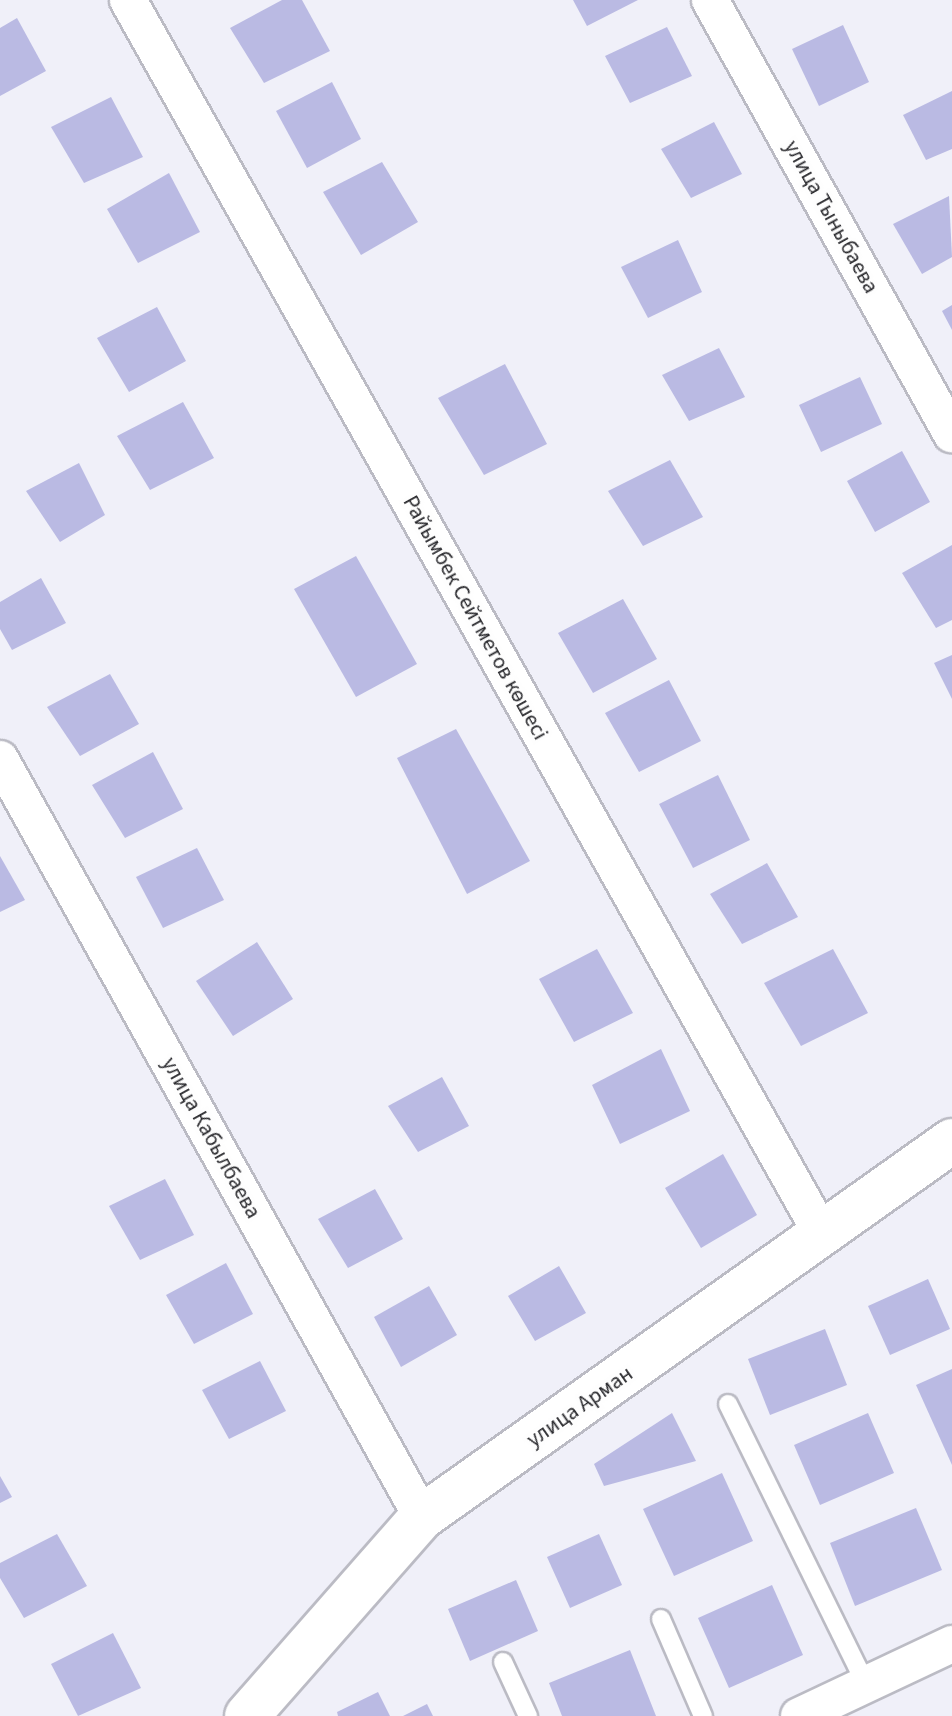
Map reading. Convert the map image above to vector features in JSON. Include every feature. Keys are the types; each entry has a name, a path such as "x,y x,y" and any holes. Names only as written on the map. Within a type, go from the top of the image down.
{"street":[{"name":"Райымбек Сейтметов көшесі","path":"128,0 823,1236"},
{"name":"улица Тыныбаева","path":"710,0 952,434"},
{"name":"улица Кабылбаева","path":"0,759 422,1517"},
{"name":"улица Арман","path":"247,1716 422,1517 823,1236 952,1141"},
{"path":"799,1716 952,1644"}],"lane":[{"path":"728,1404 865,1683"},
{"path":"661,1619 703,1716"},
{"path":"503,1662 528,1716"}],"building":[{"path":"282,0 302,0 330,51 264,83 230,28"},
{"path":"573,0 638,0 587,26"},
{"path":"17,18 46,71 0,96 0,28"},
{"path":"843,25 869,82 819,106 792,49"},
{"path":"667,27 692,76 630,103 605,56"},
{"path":"332,82 361,139 307,168 276,111"},
{"path":"952,91 952,149 926,160 903,115"},
{"path":"111,97 143,157 84,183 51,127"},
{"path":"714,122 742,174 691,198 661,149"},
{"path":"382,162 418,222 361,255 323,192"},
{"path":"169,173 200,232 138,263 107,209"},
{"path":"949,196 952,257 922,274 893,224"},
{"path":"678,240 702,292 648,318 621,267"},
{"path":"952,305 952,330 942,311"},
{"path":"157,307 186,361 129,392 97,338"},
{"path":"719,348 745,397 689,421 662,375"},
{"path":"505,364 547,444 484,475 438,398"},
{"path":"860,377 882,424 821,452 799,405"},
{"path":"183,402 214,458 150,490 117,436"},
{"path":"902,451 930,502 875,532 847,481"},
{"path":"670,460 703,517 643,546 608,491"},
{"path":"79,463 105,515 60,542 26,491"},
{"path":"952,545 952,620 936,628 902,573"},
{"path":"356,556 417,664 356,697 294,589"},
{"path":"41,578 66,623 12,650 0,629 0,602"},
{"path":"623,599 657,659 593,693 558,633"},
{"path":"952,655 952,699 934,663"},
{"path":"110,674 139,724 80,756 47,707"},
{"path":"669,680 701,741 639,772 605,713"},
{"path":"456,729 530,861 467,894 397,758"},
{"path":"153,752 183,809 125,838 92,785"},
{"path":"718,775 750,840 693,868 659,804"},
{"path":"197,848 224,900 163,928 136,877"},
{"path":"0,856 25,900 0,912"},
{"path":"767,863 798,917 742,944 710,894"},
{"path":"257,942 293,999 233,1036 196,981"},
{"path":"597,949 633,1013 574,1042 539,979"},
{"path":"833,949 868,1013 801,1046 764,983"},
{"path":"661,1049 690,1111 620,1144 592,1085"},
{"path":"442,1077 469,1126 418,1152 388,1106"},
{"path":"723,1154 757,1215 701,1248 665,1188"},
{"path":"165,1179 194,1235 140,1260 109,1206"},
{"path":"375,1189 403,1239 348,1268 318,1219"},
{"path":"226,1263 253,1314 194,1344 166,1295"},
{"path":"559,1266 586,1313 535,1341 508,1296"},
{"path":"928,1279 950,1329 890,1355 868,1306"},
{"path":"429,1286 457,1335 401,1367 374,1317"},
{"path":"825,1329 847,1385 770,1415 748,1359"},
{"path":"260,1361 286,1411 229,1439 202,1390"},
{"path":"952,1369 952,1465 916,1385"},
{"path":"672,1413 696,1461 604,1486 594,1464"},
{"path":"868,1413 894,1473 820,1505 794,1445"},
{"path":"722,1473 753,1541 674,1576 643,1509"},
{"path":"0,1476 12,1497 0,1503"},
{"path":"916,1508 942,1570 855,1606 830,1543"},
{"path":"57,1534 87,1586 24,1618 0,1578 0,1563"},
{"path":"599,1534 622,1585 570,1608 547,1557"},
{"path":"516,1580 538,1631 470,1661 448,1609"},
{"path":"772,1585 803,1655 729,1688 698,1618"},
{"path":"113,1633 141,1688 78,1716 51,1664"},
{"path":"630,1650 656,1716 562,1716 549,1683"},
{"path":"378,1692 390,1716 338,1716 337,1712"},
{"path":"427,1704 433,1716 403,1716"}]}
